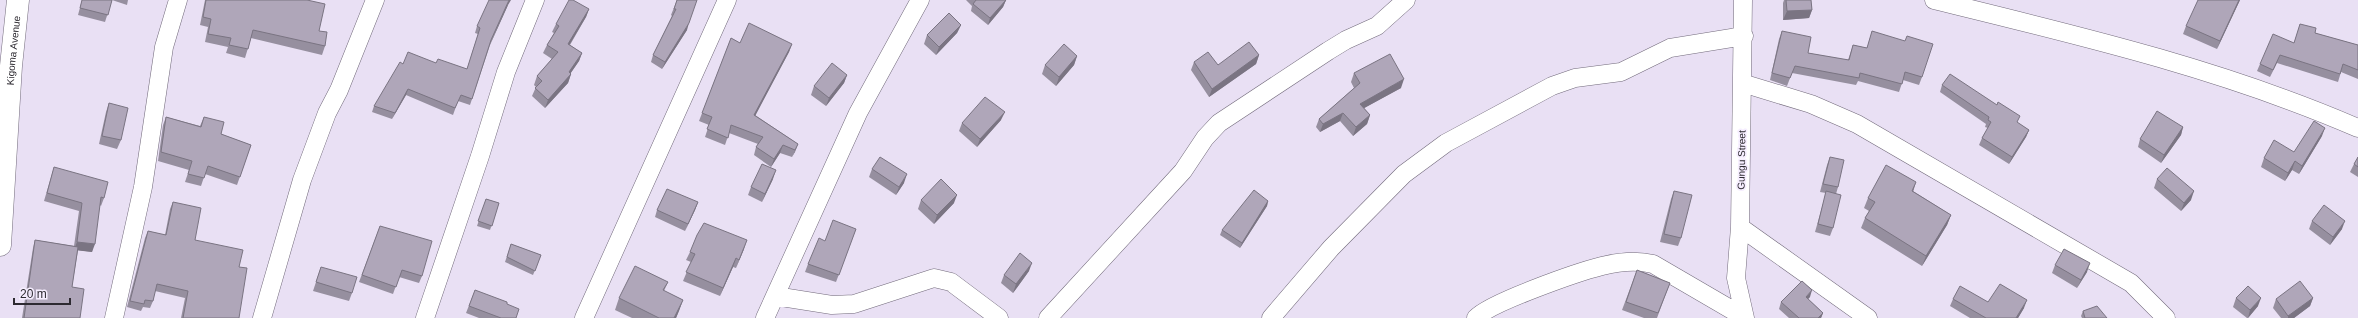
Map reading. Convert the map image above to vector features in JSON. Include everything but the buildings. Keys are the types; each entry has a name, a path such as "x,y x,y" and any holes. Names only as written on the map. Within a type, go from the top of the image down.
{"main road":[{"name":"Kigoma Avenue","path":"0,245 11,66 18,0"}],"street":[{"path":"114,318 143,187 164,47 178,0"},
{"path":"262,318 302,180 327,113 339,90 375,0"},
{"path":"425,318 480,156 506,72 535,0"},
{"path":"584,318 727,0"},
{"path":"765,318 858,113 920,0"},
{"path":"1048,318 1183,171 1204,138 1219,123 1334,47 1377,26 1406,0"},
{"name":"Gungu Street","path":"1743,0 1744,36 1740,226 1736,278 1745,317"},
{"path":"1934,0 2164,59 2320,112 2358,128"},
{"path":"1271,318 1331,248 1399,180 1446,143 1552,86 1575,78 1621,72 1670,48 1744,36"},
{"path":"1742,83 1811,104 1857,124 2131,283 2166,318"},
{"path":"1740,226 1868,318"},
{"path":"1476,318 1481,312 1492,306 1602,266 1640,261 1653,264 1745,317"},
{"path":"775,296 832,305 854,304 934,278 944,279 999,318"}]}
